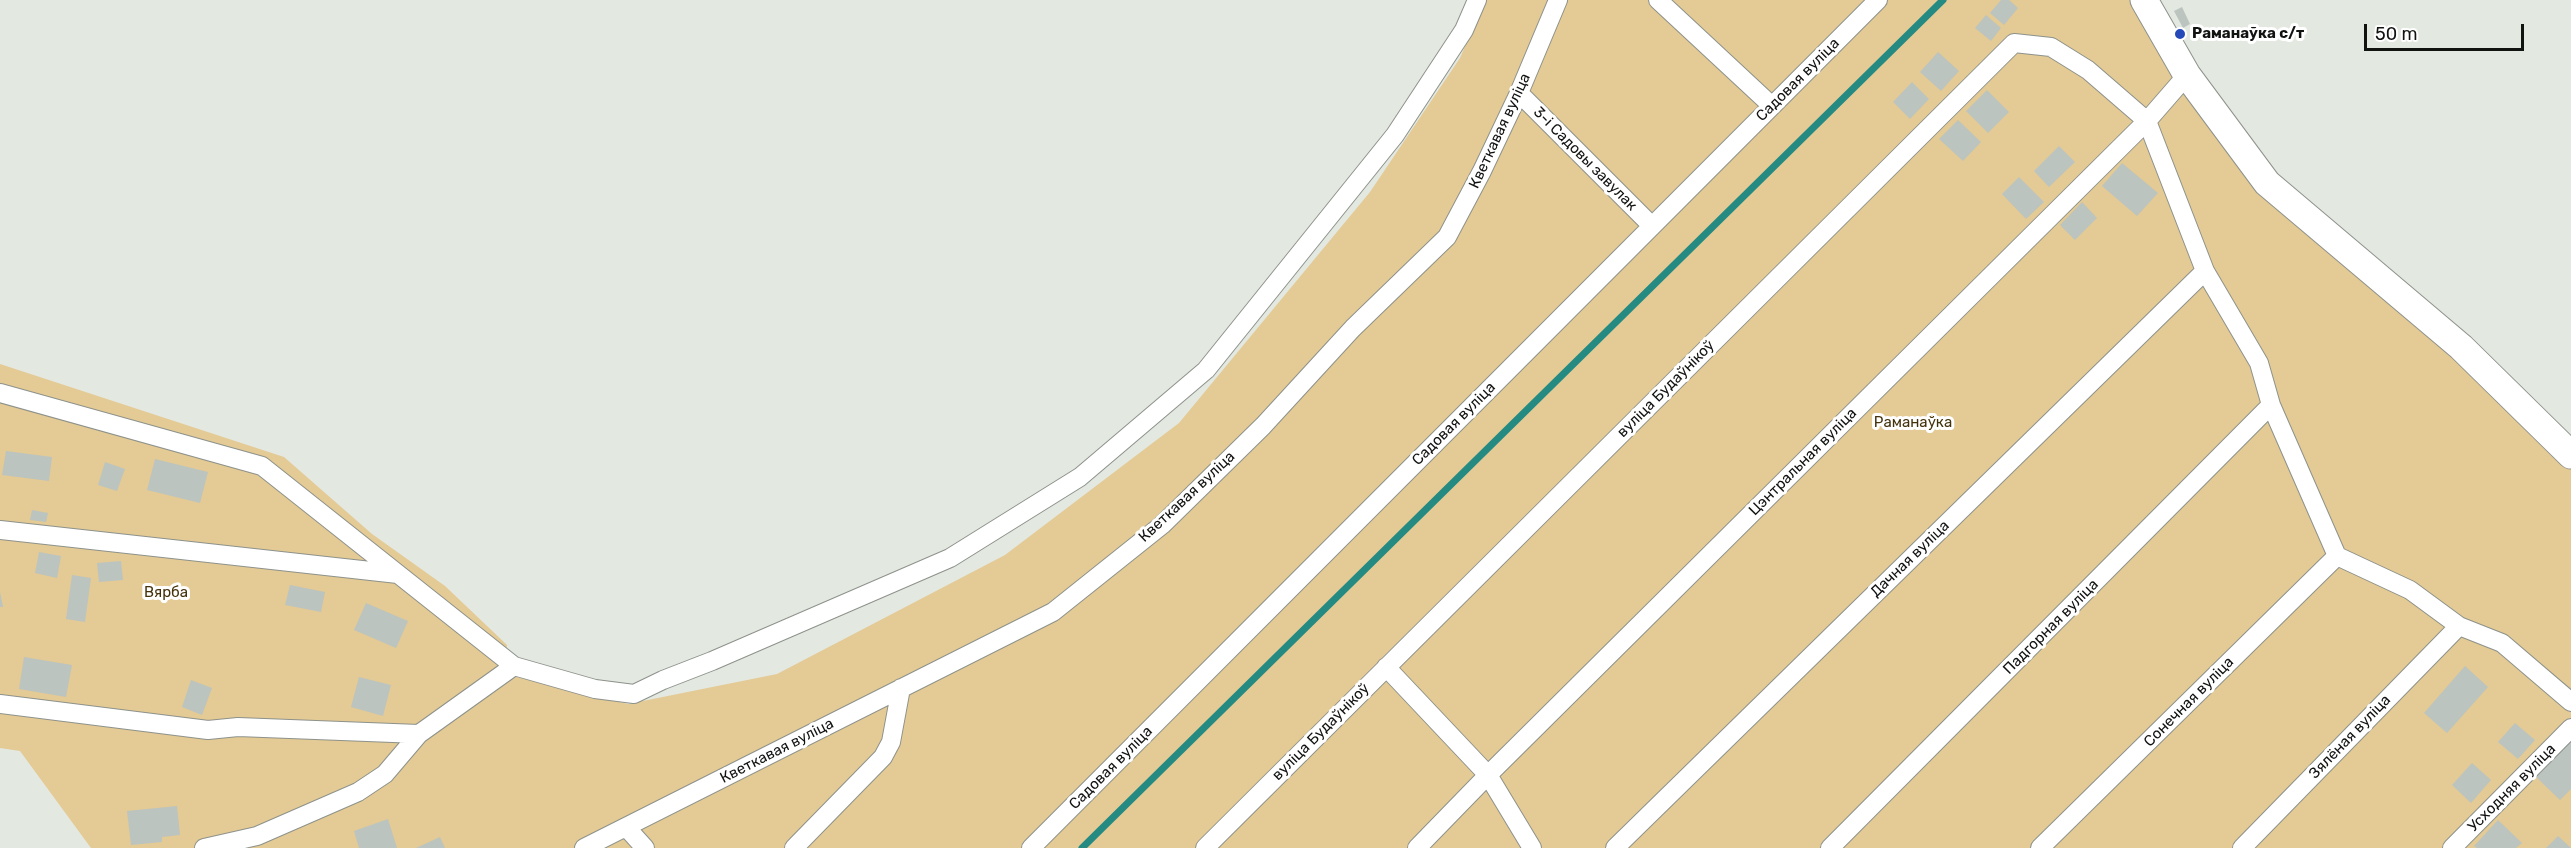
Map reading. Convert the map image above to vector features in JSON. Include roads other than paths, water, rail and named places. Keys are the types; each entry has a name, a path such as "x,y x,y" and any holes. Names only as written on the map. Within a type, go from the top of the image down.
{"main road":[{"path":"2144,0 2187,75 2267,183 2461,347 2571,455"}],"street":[{"path":"0,393 262,466 514,666 595,690 634,694 950,558 1080,477 1206,370 1395,135 1464,30 1477,0"},
{"name":"Кветкавая вуліца","path":"584,848 1053,612 1162,525 1263,426 1353,328 1446,237 1482,171 1519,93 1558,0"},
{"path":"1658,0 1772,106"},
{"name":"Садовая вуліца","path":"1031,848 1878,0"},
{"name":"вуліца Будаўнікоў","path":"1205,848 2014,42 2052,47 2088,70 2147,121"},
{"name":"Цэнтральная вуліца","path":"1417,848 2147,121 2187,75"},
{"name":"3-і Садовы завулак","path":"1519,93 1652,226"},
{"path":"2147,121 2205,271 2259,363 2271,405 2337,556 2410,590 2459,626 2502,643 2571,702"},
{"name":"Дачная вуліца","path":"1615,848 2205,271"},
{"name":"Падгорная вуліца","path":"1830,848 2271,405"},
{"path":"0,530 398,574"},
{"name":"Сонечная вуліца","path":"2040,848 2337,556"},
{"name":"Зялёная вуліца","path":"2242,848 2459,626"},
{"path":"204,848 257,836 358,792 386,774 419,734 514,666"},
{"path":"1386,668 1488,776 1532,848"},
{"path":"794,848 883,757 891,742 901,688"},
{"path":"0,704 208,730 238,727 419,734"},
{"name":"Усходняя вуліца","path":"2458,846 2571,728"},
{"path":"626,827 645,848"}],"waterway":[{"path":"1082,848 1943,0"}],"place":[{"name":"Раманаўка с/т","path":"2180,34"}],"park label":[{"name":"Раманаўка","path":"1913,423"},
{"name":"Вярба","path":"166,593"}]}
